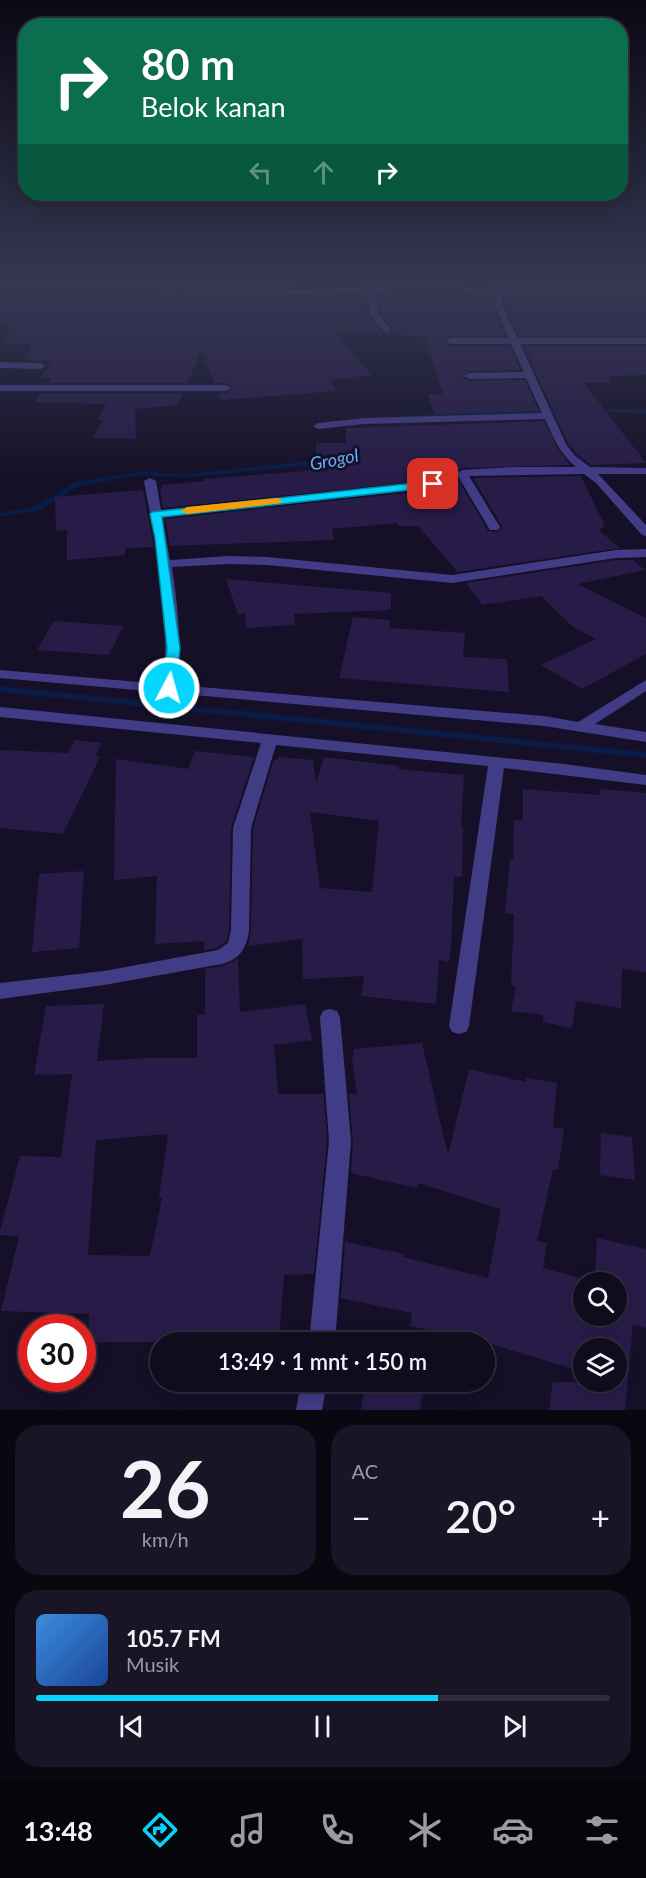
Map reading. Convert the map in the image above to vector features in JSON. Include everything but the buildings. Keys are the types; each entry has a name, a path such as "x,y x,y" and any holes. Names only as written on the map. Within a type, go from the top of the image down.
{"street":[{"path":"517,348 566,452 600,481 646,532"},
{"path":"0,365 40,366"},
{"path":"470,376 529,375"},
{"path":"0,388 226,388"},
{"path":"318,426 393,419 548,413"},
{"path":"494,527 462,473 585,469 646,471"},
{"path":"150,481 164,564 173,648 169,688"},
{"path":"156,514 433,484"},
{"path":"164,564 229,560 267,561 452,579 616,554 646,553"},
{"path":"0,674 582,726 646,737"},
{"path":"582,726 646,684"},
{"path":"0,712 269,741 497,762 646,780"},
{"path":"0,991 104,978 222,957 232,953 238,944 240,930 242,828 269,741"},
{"path":"459,1026 497,762"},
{"path":"323,1332 340,1141 330,1017"},
{"path":"309,1410 312,1392"}],"waterway":[{"name":"Grogol","path":"406,439 404,417 568,411"},
{"name":"Grogol","path":"592,411 646,411"},
{"name":"Grogol","path":"0,515 38,508 77,484 143,473 184,476 329,461"},
{"name":"Grogol","path":"0,689 646,755"}],"slow traffic":[{"path":"187,511 277,501"}],"route":[{"path":"169,688 173,648 161,538 156,514 433,484"}]}
